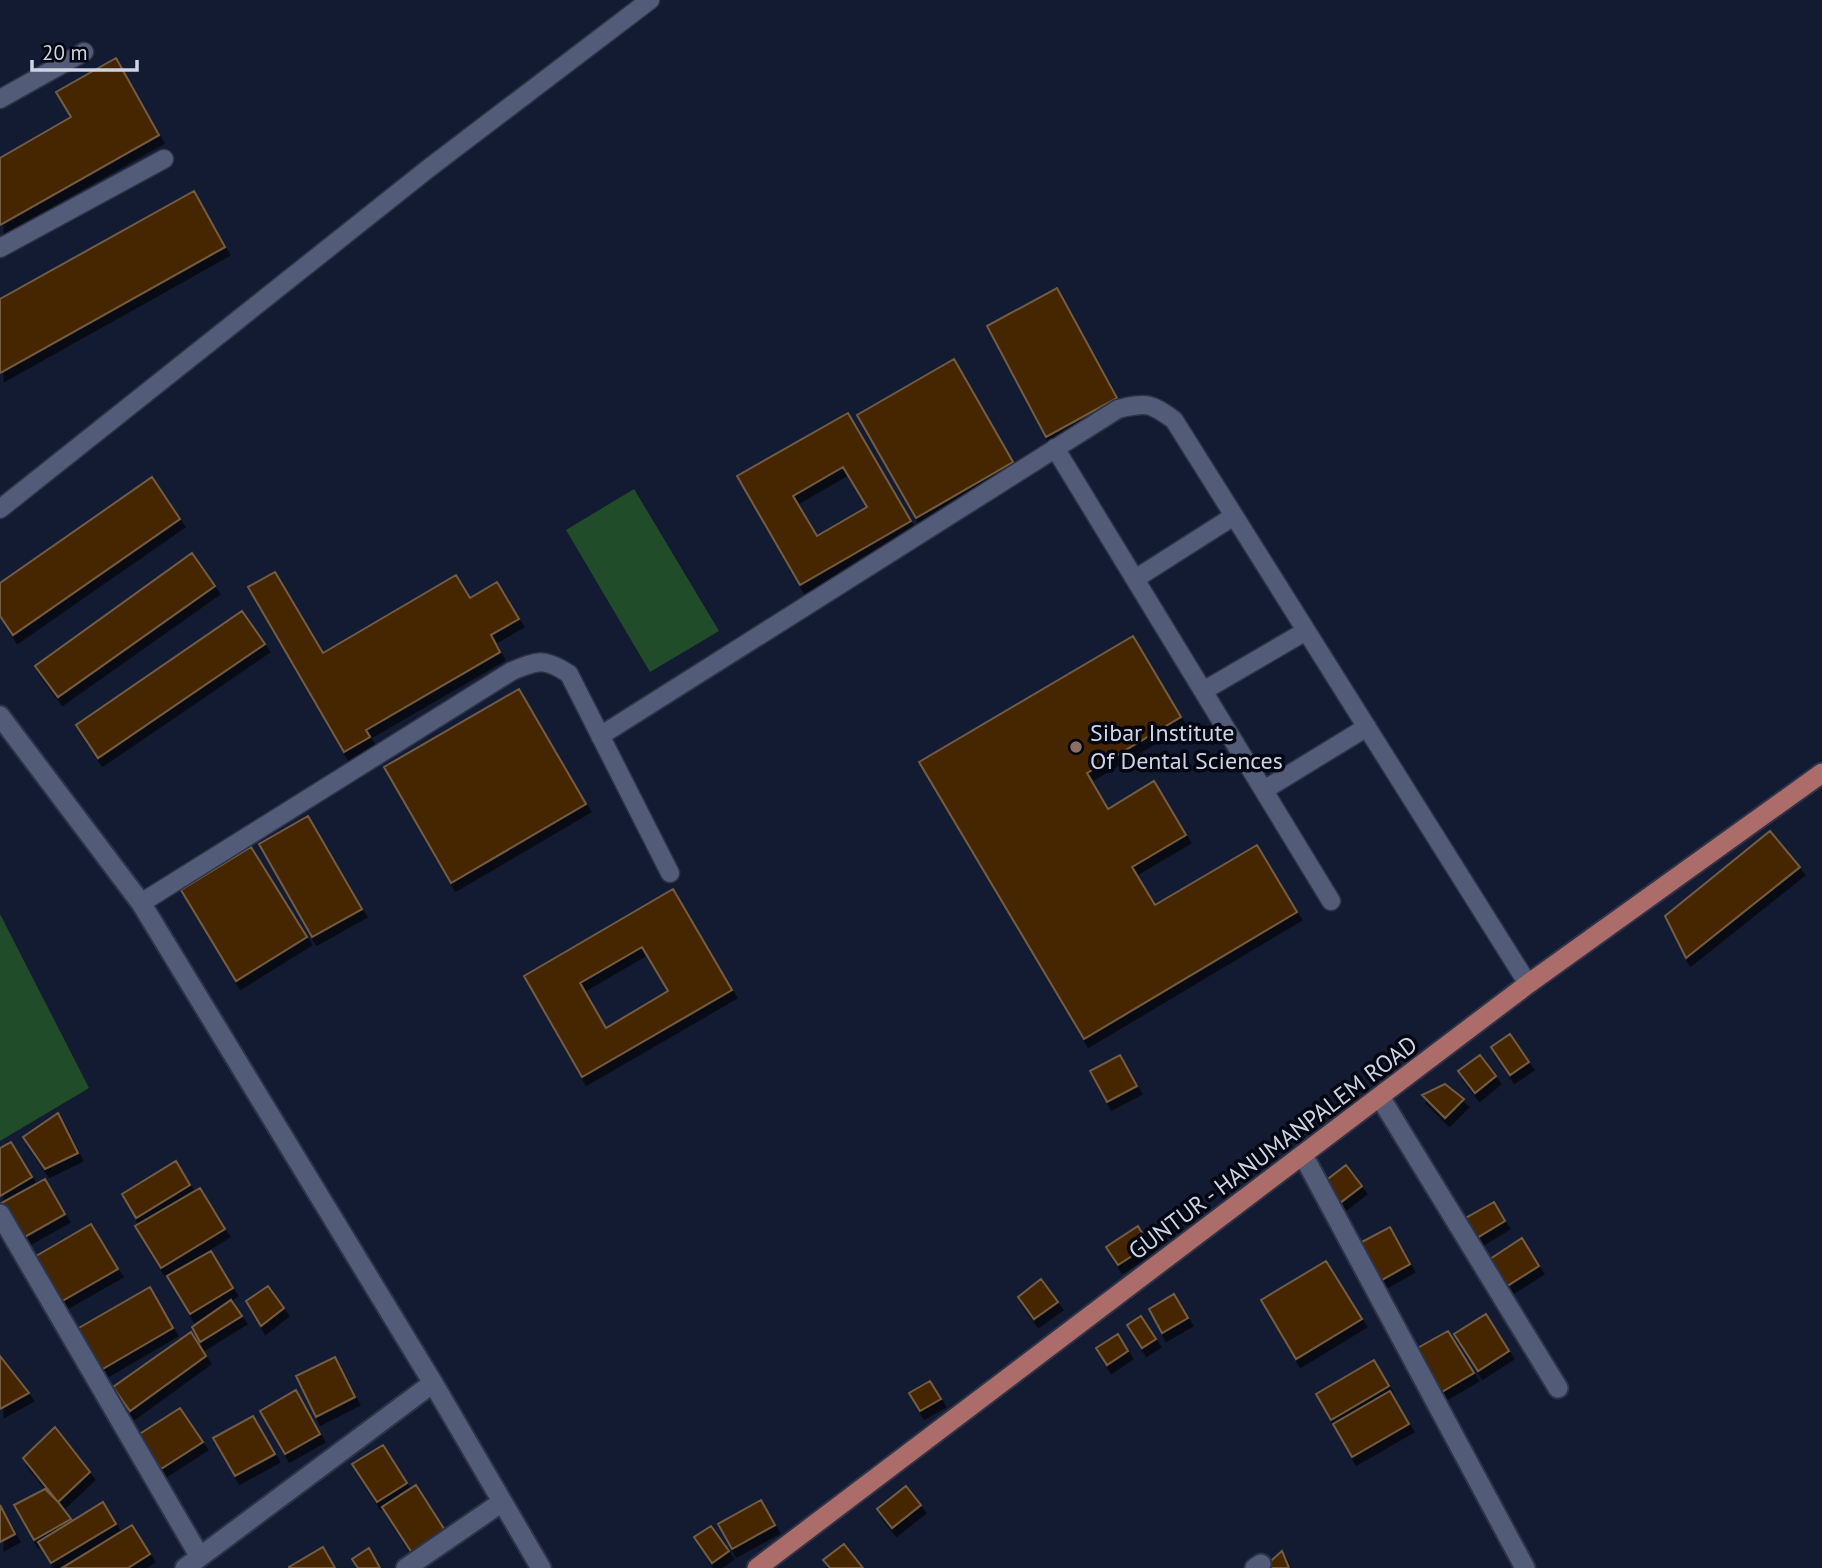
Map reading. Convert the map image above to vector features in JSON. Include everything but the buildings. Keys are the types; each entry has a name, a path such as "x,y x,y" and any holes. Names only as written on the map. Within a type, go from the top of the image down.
{"main road":[{"name":"GUNTUR - HANUMANPALEM ROAD","path":"757,1568 1528,984 1822,773"}],"street":[{"path":"0,716 141,903 433,1383 541,1568"},
{"path":"1380,1097 1559,1388"},
{"path":"1303,1156 1525,1568"},
{"path":"0,1214 8,1245 192,1562 433,1383"},
{"path":"406,1568 502,1502"}],"lane":[{"path":"0,509 429,168 650,0"},
{"path":"0,99 84,52"},
{"path":"0,248 164,159"},
{"path":"600,736 1118,409 1138,405 1154,406 1174,420 1528,984"},
{"path":"1055,449 1331,901"},
{"path":"1135,579 1234,516"},
{"path":"1203,691 1306,631"},
{"path":"141,903 512,671 533,662 553,664 569,674 670,873"},
{"path":"1264,790 1367,727"}],"green space":[{"path":"634,489 719,631 650,672 566,530"},
{"path":"0,914 89,1088 0,1141"}],"place":[{"name":"Sibar Institute Of Dental Sciences","path":"1076,747"}]}
